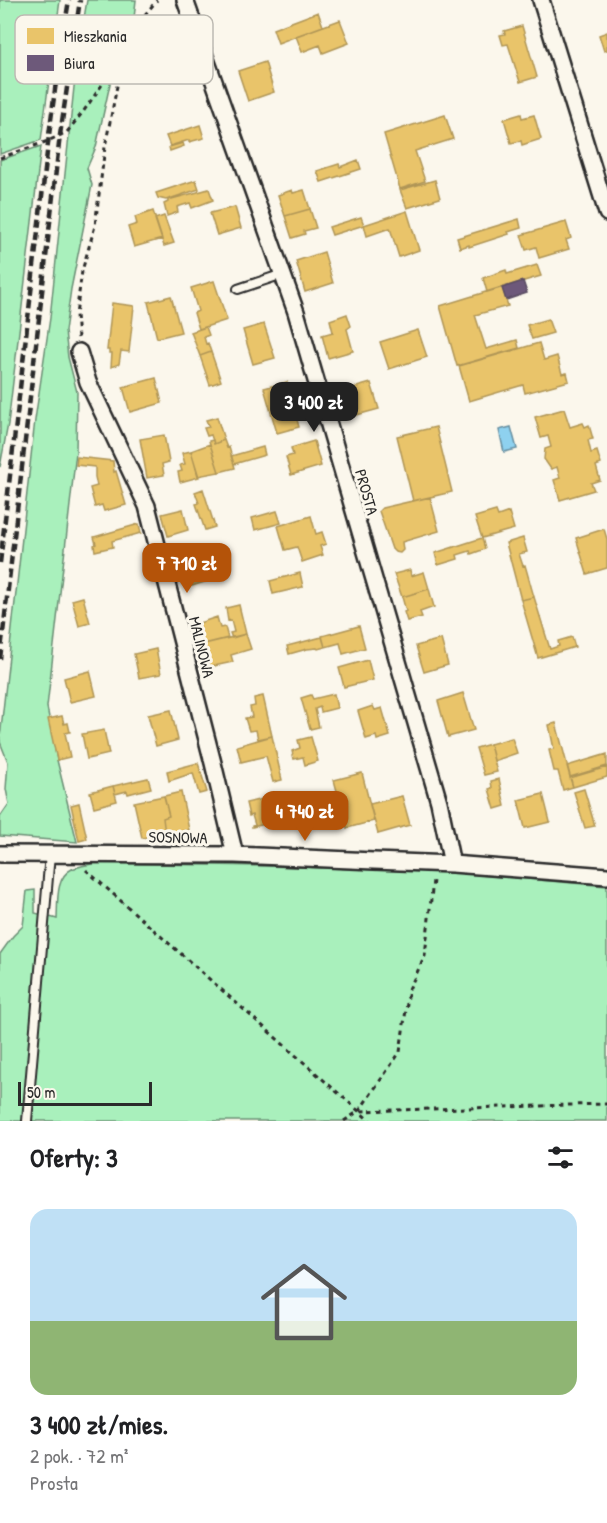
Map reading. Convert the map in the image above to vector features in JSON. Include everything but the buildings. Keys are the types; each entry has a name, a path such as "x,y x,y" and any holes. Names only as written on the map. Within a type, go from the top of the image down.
{"street":[{"name":"PROSTA","path":"185,0 190,15"},
{"path":"541,0 607,213"},
{"name":"PROSTA","path":"213,78 283,274 302,335 439,802 452,864"},
{"name":"MALINOWA","path":"79,352 88,382 147,506 235,855"},
{"name":"SOSNOWA","path":"0,854 235,855 435,863 607,876"}],"lane":[{"path":"238,289 283,274"},
{"path":"27,1121 50,854"}],"path":[{"path":"145,15 157,0"},
{"path":"0,158 67,132 103,84"},
{"path":"79,352 76,315 82,271 95,226 105,147 119,84"},
{"path":"74,854 76,860 89,872 370,1121"},
{"path":"344,1121 359,1111 400,1052 409,989 425,957 435,863"},
{"path":"359,1111 607,1104"}],"green space":[{"path":"0,0 60,0 58,15 15,15 15,84 49,84 41,140 0,154"},
{"path":"87,0 136,0 134,15 85,15"},
{"path":"74,84 110,84 96,147 87,168 92,185 65,331 68,357 77,392 76,452 47,707 77,842 0,836 0,817 9,804 6,789 8,762 0,738 35,420 50,318"},
{"path":"41,146 8,424 0,467 0,160"},
{"path":"96,863 445,872 607,886 607,1121 0,1121 0,954 23,926 27,891 35,890 35,913 57,919 58,891 63,878 72,869"}],"water":[{"path":"511,427 517,449 504,452 499,430"}],"railway":[{"path":"67,15 69,0"},
{"path":"78,15 80,0"},
{"path":"0,563 56,84"},
{"path":"0,659 68,84"}]}
